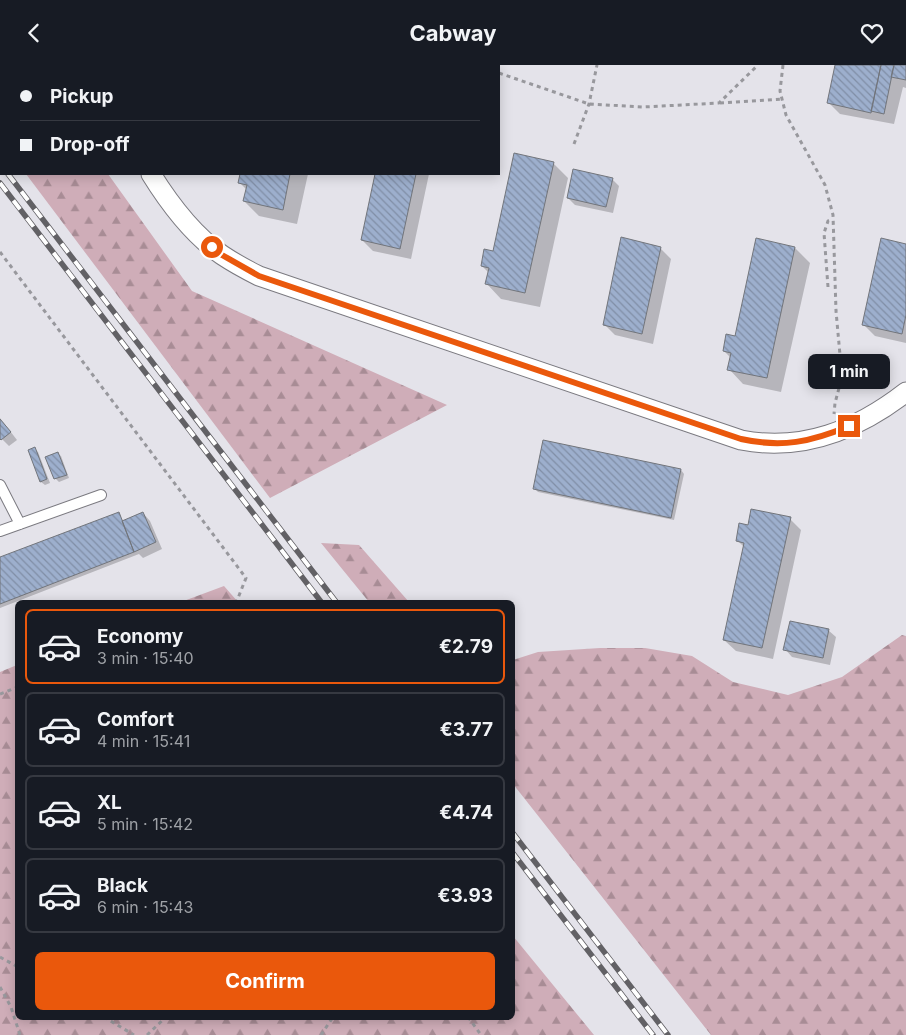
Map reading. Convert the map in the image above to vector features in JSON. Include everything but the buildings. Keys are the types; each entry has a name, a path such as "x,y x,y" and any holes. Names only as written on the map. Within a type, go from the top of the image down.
{"street":[{"path":"152,175 173,206 200,236 222,255 259,276 741,439 756,443 799,443 837,431 879,410 906,392"}],"lane":[{"path":"0,485 20,524"},
{"path":"0,531 101,495"}],"path":[{"path":"574,145 589,104 597,65"},
{"path":"719,103 758,65"},
{"path":"783,65 780,91 786,115 825,185 834,220 836,311 842,377 835,403 834,419 837,431"},
{"path":"500,73 589,104 643,107 782,99"},
{"path":"828,287 824,233 828,221 834,220"},
{"path":"0,253 246,578 237,600"},
{"path":"0,694 15,688"},
{"path":"0,957 15,965"},
{"path":"0,987 11,1007 15,1019"},
{"path":"15,1020 20,1035"},
{"path":"109,1020 134,1035"},
{"path":"147,1035 163,1020"},
{"path":"321,1035 331,1020"},
{"path":"470,1020 481,1035"}],"green space":[{"path":"27,175 109,175 192,291 447,405 270,498"},
{"path":"321,543 359,545 407,600 367,600"},
{"path":"224,586 236,600 186,600"},
{"path":"902,635 906,636 906,1035 711,1035 515,787 515,659 538,652 600,648 645,648 692,656 733,682 788,695 842,677"},
{"path":"15,666 15,1020 515,1020 515,938 594,1035 0,1035 0,672"}],"railway":[{"path":"9,175 335,600"},
{"path":"0,183 320,600"},
{"path":"515,836 668,1035"},
{"path":"515,856 653,1035"}],"route":[{"path":"212,247 241,267 259,276 741,439 756,443 799,443 849,426"}]}
